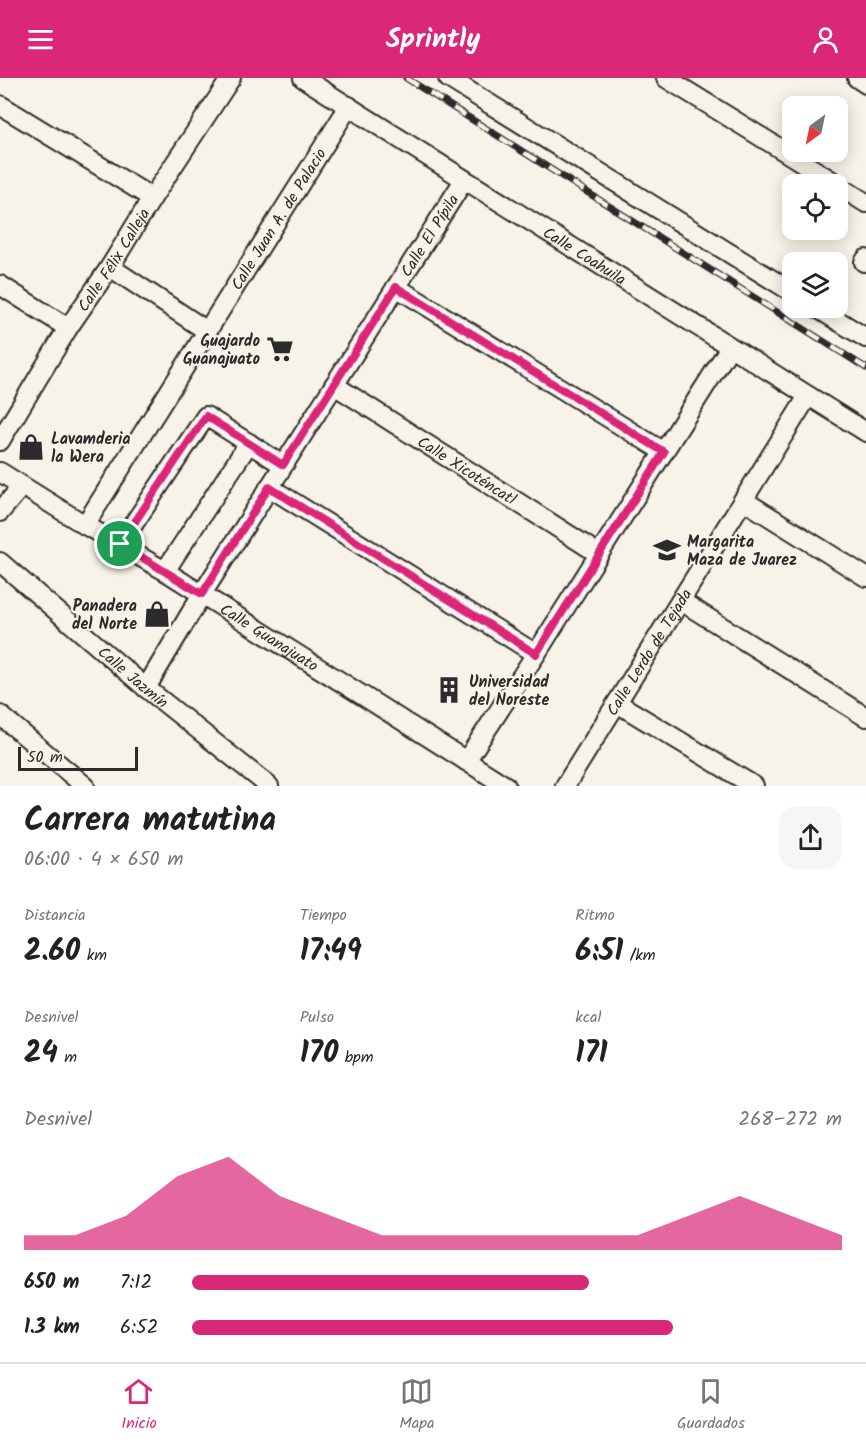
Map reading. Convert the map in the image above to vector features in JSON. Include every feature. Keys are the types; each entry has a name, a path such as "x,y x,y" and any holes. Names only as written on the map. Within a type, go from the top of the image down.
{"street":[{"name":"Calle Félix Calleja","path":"0,441 68,328 110,267 152,198 231,78"},
{"name":"Calle Coahuila","path":"303,78 866,432"},
{"path":"448,78 782,286"},
{"path":"666,78 819,174"},
{"path":"857,78 866,84"},
{"path":"0,105 152,198"},
{"name":"Calle Juan A. de Palacio","path":"85,525 349,106"},
{"name":"Calle El Pípila","path":"146,688 269,487 465,180"},
{"path":"848,192 866,203"},
{"path":"110,267 207,331"},
{"path":"0,285 68,328"},
{"path":"396,287 664,452"},
{"path":"834,318 866,338"},
{"path":"466,761 730,347"},
{"name":"Calle Xicoténcatl","path":"334,385 599,554"},
{"name":"Calle Lerdo de Tejada","path":"565,786 808,396"},
{"path":"120,544 206,416 283,465"},
{"path":"165,571 249,443"},
{"name":"Calle Guanajuato","path":"0,472 165,571 506,786"},
{"path":"0,512 22,486"},
{"path":"269,487 536,654"},
{"path":"743,500 866,577"},
{"name":"Calle Jazmín","path":"0,562 146,688 269,786"},
{"path":"681,601 866,717"},
{"path":"617,703 754,786"},
{"path":"0,715 85,786"}],"railway":[{"path":"406,78 866,368"}],"place":[{"name":"Guajardo Guanajuato","path":"280,349"},
{"name":"Lavamderia la Wera","path":"31,447"},
{"name":"Margarita Maza de Juarez","path":"667,550"},
{"name":"Panadera del Norte","path":"157,614"},
{"name":"Universidad del Noreste","path":"449,690"}],"route":[{"path":"396,287 664,452 536,654 269,487 202,594 120,544 206,416 283,465 396,287"}]}
